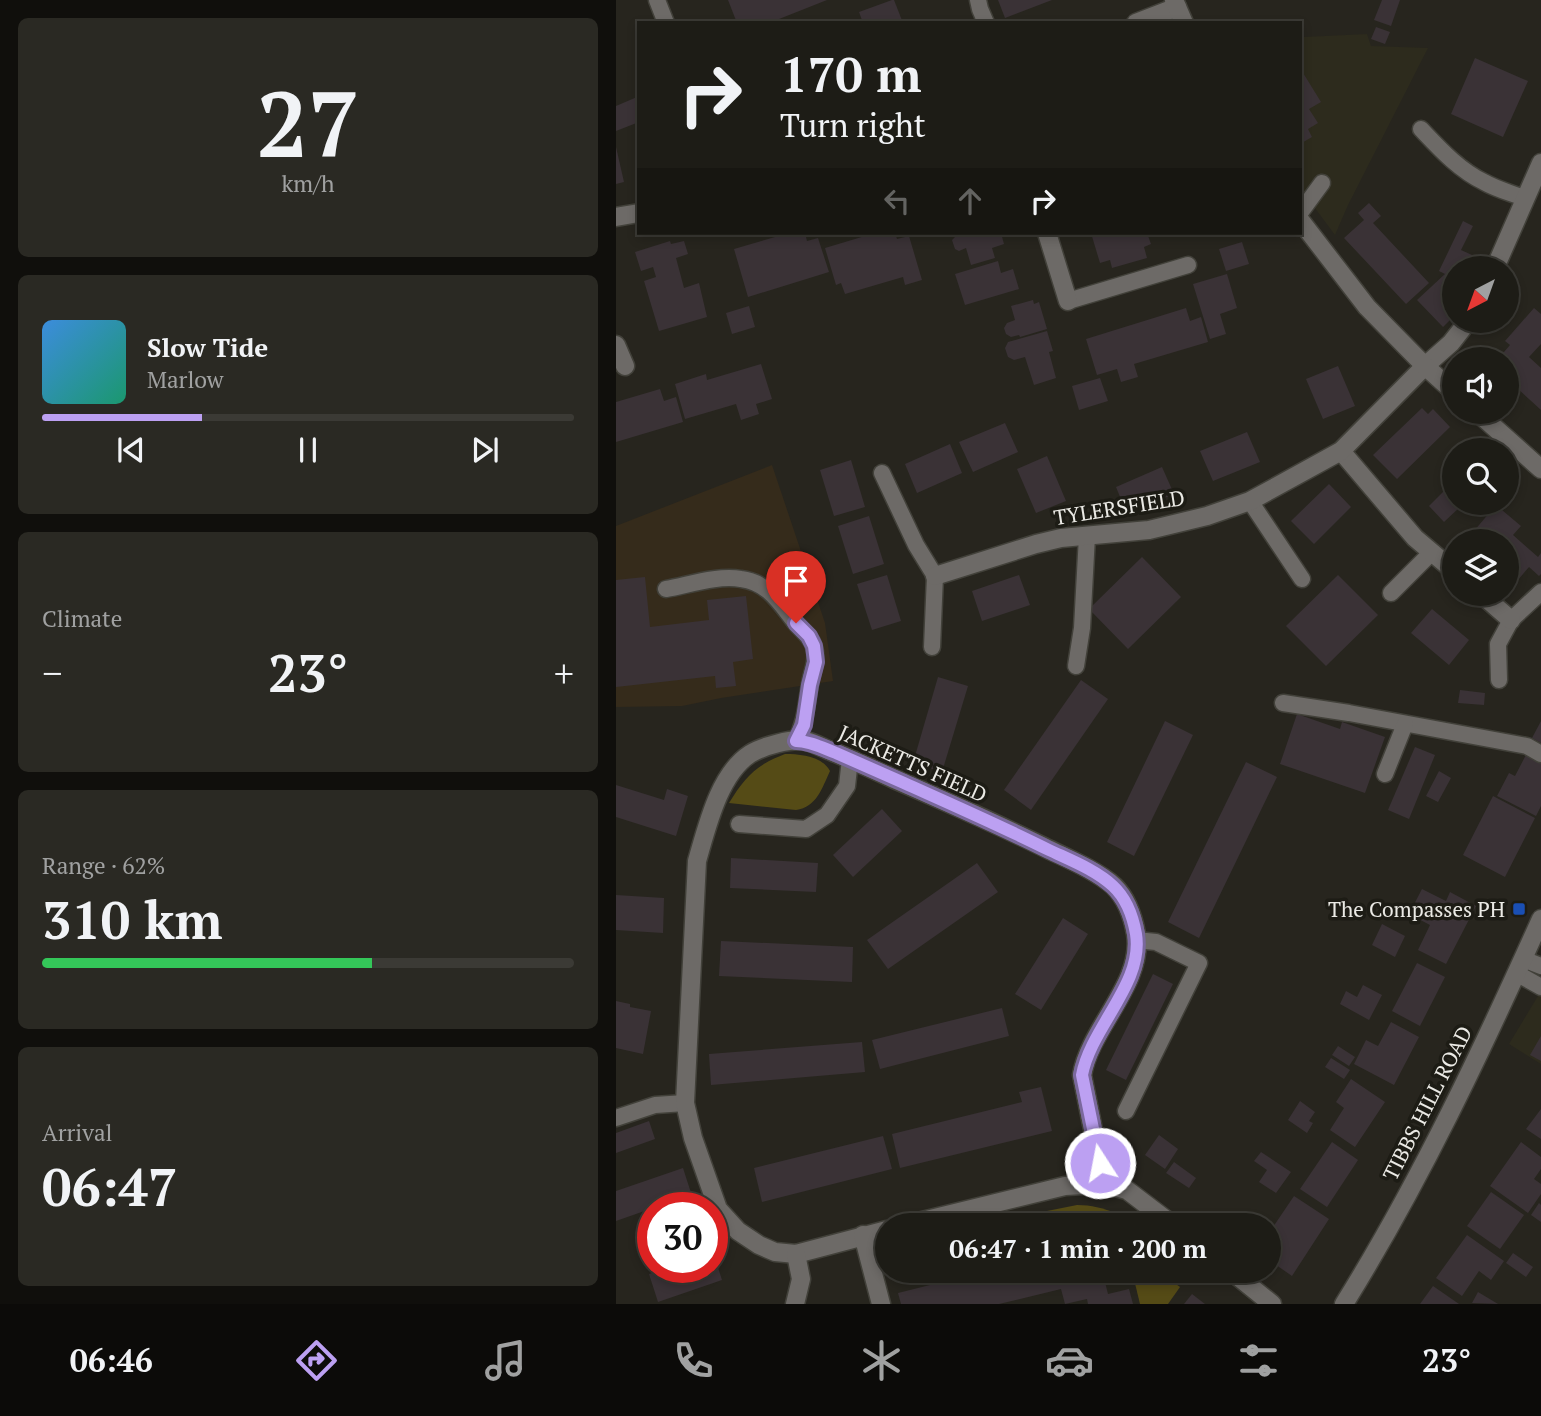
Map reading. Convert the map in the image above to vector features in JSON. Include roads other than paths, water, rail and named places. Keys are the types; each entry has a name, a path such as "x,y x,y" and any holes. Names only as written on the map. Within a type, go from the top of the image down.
{"street":[{"path":"1142,21 1178,10"},
{"path":"1501,256 1541,163"},
{"path":"616,217 637,213"},
{"path":"1302,223 1367,307 1442,381"},
{"path":"1049,235 1068,301"},
{"name":"TYLERSFIELD","path":"935,576 1060,538 1149,530 1207,516 1250,501 1341,451 1459,333"},
{"path":"616,345 625,366"},
{"path":"1491,424 1541,469"},
{"path":"1341,451 1415,538 1442,561"},
{"path":"1495,606 1511,620"},
{"path":"796,741 780,743 751,754 734,769 718,797 706,829 697,861 685,1103 693,1138 718,1209 737,1231 775,1252 796,1254 875,1232"},
{"name":"JACKETTS FIELD","path":"796,741 805,741 849,759 999,825 1085,867 1114,886 1128,905 1136,933 1137,952 1132,973 1100,1030 1082,1075 1104,1184"},
{"name":"TIBBS HILL ROAD","path":"1344,1304 1430,1150 1472,1068 1541,919"},
{"path":"955,1213 1065,1186 1104,1184 1127,1190 1157,1213"},
{"path":"863,1235 881,1304"},
{"path":"795,1304 801,1279 796,1254"},
{"path":"1246,1283 1272,1304"}],"lane":[{"path":"657,0 665,21"},
{"path":"978,0 985,21"},
{"path":"1422,129 1446,155 1484,183 1524,198"},
{"path":"1302,210 1322,183"},
{"path":"1068,301 1188,265"},
{"path":"882,473 916,545 935,576 932,647"},
{"path":"1250,501 1301,579"},
{"path":"1076,666 1082,628 1087,536"},
{"path":"1391,593 1432,552"},
{"path":"666,589 727,578 758,583 772,593 809,636 814,646 816,662 804,725 796,741"},
{"path":"1499,680 1498,644 1511,620 1541,592"},
{"path":"1283,703 1527,746 1541,754"},
{"path":"1385,774 1405,724"},
{"path":"739,824 806,829 827,815 846,786 849,759"},
{"path":"1126,1111 1199,963 1156,942 1136,940"},
{"path":"1520,966 1541,966"},
{"path":"1520,966 1541,987"},
{"path":"619,1114 655,1105 685,1103"}],"place":[{"name":"The Compasses PH","path":"1519,909"}]}
